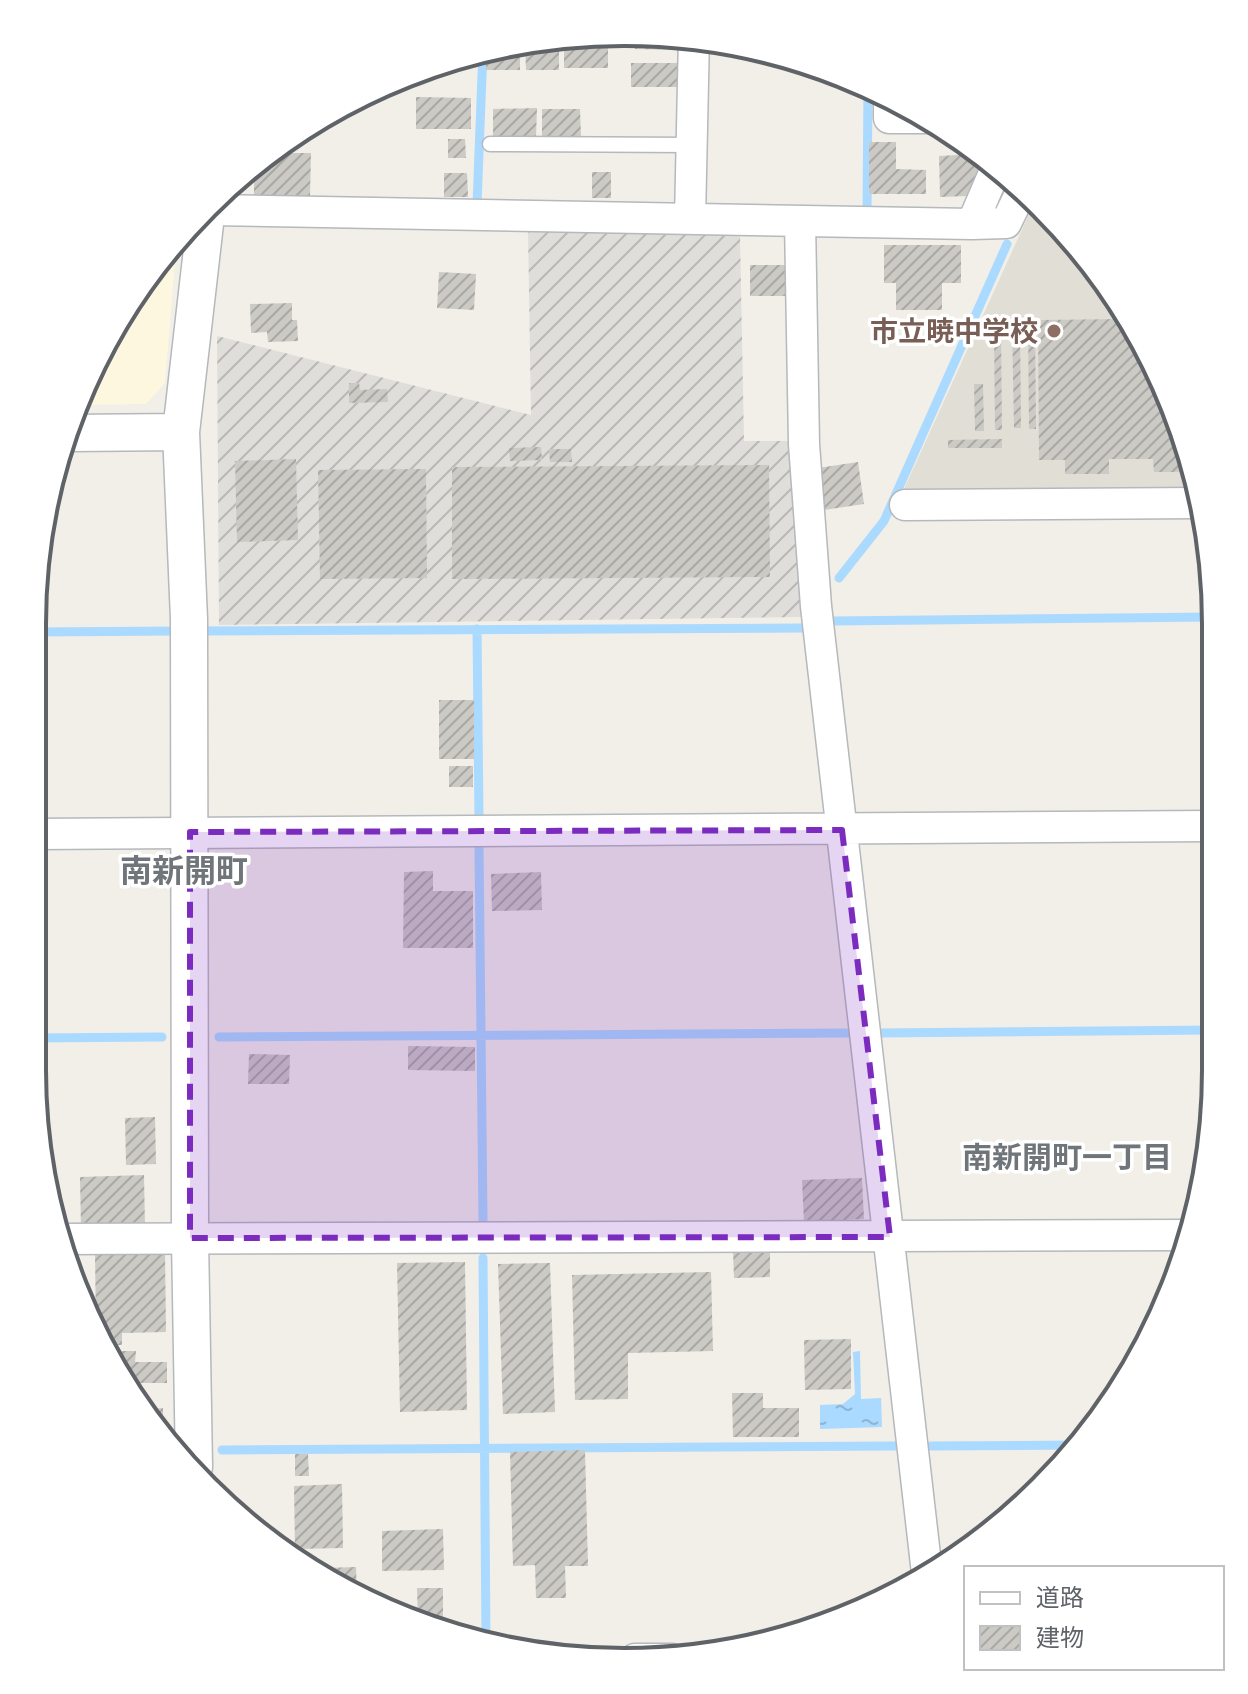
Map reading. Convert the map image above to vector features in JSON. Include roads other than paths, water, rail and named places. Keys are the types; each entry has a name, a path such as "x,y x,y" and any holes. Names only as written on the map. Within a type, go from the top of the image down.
{"street":[{"path":"690,219 694,50"},
{"path":"889,111 889,118 903,118"},
{"path":"972,224 992,178"},
{"path":"220,210 972,224 1006,223 1017,200"},
{"path":"800,221 804,444 816,606 926,1563"},
{"path":"194,1456 190,1238 189,632 181,432 205,226"},
{"path":"79,433 181,432"},
{"path":"905,505 1189,503"},
{"path":"46,834 1202,826"},
{"path":"72,1239 1177,1235"}],"lane":[{"path":"490,144 692,145"}],"water":[{"path":"860,1351 861,1399 881,1398 882,1427 820,1429 820,1405 843,1404 855,1394 853,1352"}],"waterway":[{"path":"477,204 482,64"},
{"path":"867,209 868,100"},
{"path":"839,578 884,521 1007,244"},
{"path":"833,621 1202,617"},
{"path":"197,631 804,628"},
{"path":"477,629 479,818"},
{"path":"46,632 182,631"},
{"path":"479,848 483,1220"},
{"path":"877,1033 1202,1030"},
{"path":"219,1037 850,1033"},
{"path":"46,1038 162,1037"},
{"path":"483,1258 486,1631"},
{"path":"931,1446 1064,1445"},
{"path":"222,1450 896,1446"}],"place":[{"name":"市立暁中学校","path":"1054,331"}],"district":[{"name":"南新開町","path":"184,871"},
{"name":"南新開町一丁目","path":"1067,1158"}]}
